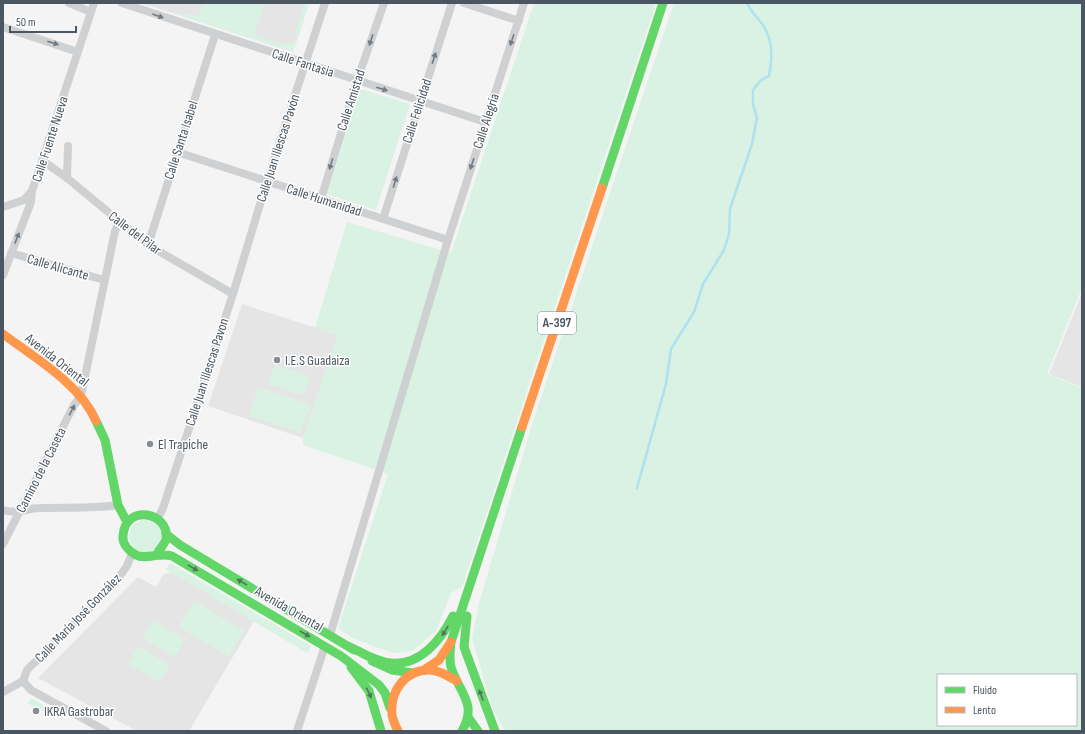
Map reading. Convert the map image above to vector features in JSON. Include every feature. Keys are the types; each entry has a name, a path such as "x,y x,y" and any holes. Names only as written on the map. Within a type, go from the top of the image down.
{"main road":[{"name":"A-397","path":"395,728 390,708 395,689 401,682 413,673 424,670 439,660 451,642 663,3"},
{"name":"Avenida Oriental","path":"3,334 81,396 95,414 105,440 118,505 127,522"},
{"path":"138,514 145,514 158,518 162,523 166,534 164,544 158,552 148,557 132,554 128,550 122,533 127,522 138,514"},
{"path":"166,534 180,545 330,634 385,669 395,672 413,673"},
{"name":"Avenida Oriental","path":"158,552 172,556 348,661 379,685 385,693 390,708"},
{"path":"348,646 382,661 400,663 412,659 423,654 440,639 455,611 466,598"},
{"path":"466,598 467,615 464,633 464,647 495,731"},
{"name":"A-397","path":"451,642 450,664 466,694 469,706 468,717 462,731"},
{"path":"348,661 368,692 382,731"},
{"name":"A-397","path":"424,670 444,672 459,682"},
{"path":"468,717 478,731"}],"street":[{"path":"69,3 92,12"},
{"name":"Calle Fuente Nueva","path":"3,275 31,202 32,191 94,3"},
{"name":"Calle Fantasia","path":"122,3 215,35 486,122"},
{"name":"Calle Juan Illescas Pavón","path":"233,294 267,181 325,3"},
{"name":"Calle Amistad","path":"320,198 357,81 384,3"},
{"name":"Calle Felicidad","path":"383,219 452,3"},
{"path":"464,3 519,21"},
{"name":"Calle Alegría","path":"330,634 448,240 524,3"},
{"path":"3,26 78,52"},
{"name":"Calle Santa Isabel","path":"148,245 215,35"},
{"name":"Calle Fuente Nueva","path":"67,178 68,146"},
{"name":"Calle Humanidad","path":"178,152 448,240"},
{"name":"Calle del Pilar","path":"43,161 67,178 119,223 148,245 233,294"},
{"path":"3,207 24,200 32,191"},
{"path":"81,396 104,280 115,231 119,223"},
{"name":"Calle Alicante","path":"11,253 104,280"},
{"name":"Calle Juan Illescas Pavon","path":"158,518 163,508 233,294"},
{"name":"Camino de la Caseta","path":"3,544 74,404 81,396"},
{"path":"3,510 20,513 37,508 78,508 118,505"},
{"name":"Calle María José González","path":"23,681 27,670 114,584 127,566 132,554"},
{"path":"297,731 325,646"},
{"path":"3,692 23,681 31,690 106,731"}],"shaded area":[{"path":"141,3 309,3 293,52"},
{"path":"1082,293 1082,387 1049,374"},
{"name":"I.E.S Guadaiza","path":"242,304 338,335 303,438 208,406"},
{"path":"171,572 254,621 189,731 137,731 38,678 138,577 156,587 163,575"}],"green space":[{"path":"203,3 265,3 254,35 282,44 297,41 293,52 176,14 190,14 198,17"},
{"path":"305,3 309,3 299,35 295,34"},
{"path":"534,3 656,3 462,587 451,593 436,631 412,651 395,653 352,638 338,628 388,474 303,445 303,438 338,335 315,328 347,222 451,253"},
{"path":"674,3 1082,3 1082,288 1047,374 1082,388 1082,731 505,731 493,710 472,639 479,603 533,421"},
{"path":"360,89 410,104 376,210 327,194"},
{"path":"275,365 310,376 303,395 268,384"},
{"path":"258,387 311,405 301,433 249,416"},
{"path":"142,520 148,520 158,527 161,536 160,542 154,549 148,552 142,552 132,545 129,539 129,533 136,523"},
{"path":"170,563 311,646 307,653 166,569"},
{"path":"194,601 244,631 229,657 179,627"},
{"path":"153,621 185,639 175,657 143,639"},
{"path":"138,646 170,665 160,682 128,664"},
{"path":"31,698 49,709 47,713 28,704"}],"waterway":[{"path":"637,488 666,384 671,349 694,312 703,284 724,250 729,234 730,209 752,144 757,118 753,104 753,90 761,80 769,76 771,61 770,40 764,27 747,3"}],"traffic: fast":[{"path":"602,188 663,3"},
{"path":"96,421 105,440 118,505 127,522"},
{"path":"462,731 468,713 468,705 451,667 451,642 522,427"},
{"path":"158,552 166,539 165,530 161,522 155,517 147,515 139,515 131,519 126,526 123,539 126,547 133,553 144,557 162,555 172,556 341,656 379,685 385,693 390,708"},
{"path":"166,534 180,545 354,650"},
{"path":"348,646 374,659 391,663 401,663 420,656 428,650 442,634 453,616"},
{"path":"467,616 464,647 495,731"},
{"path":"372,661 392,670 413,673"},
{"path":"351,667 369,691 381,731"},
{"path":"468,717 478,731"}],"traffic: slow":[{"path":"522,427 602,188"},
{"path":"3,334 42,362 68,384 89,408 96,421"},
{"path":"424,670 439,660 451,642"},
{"path":"398,731 392,714 392,706 396,690 406,678 420,671 433,670 447,675 457,681"}],"place":[{"name":"I.E.S Guadaiza","path":"277,360"},
{"name":"El Trapiche","path":"150,444"},
{"name":"IKRA Gastrobar","path":"36,711"}]}
